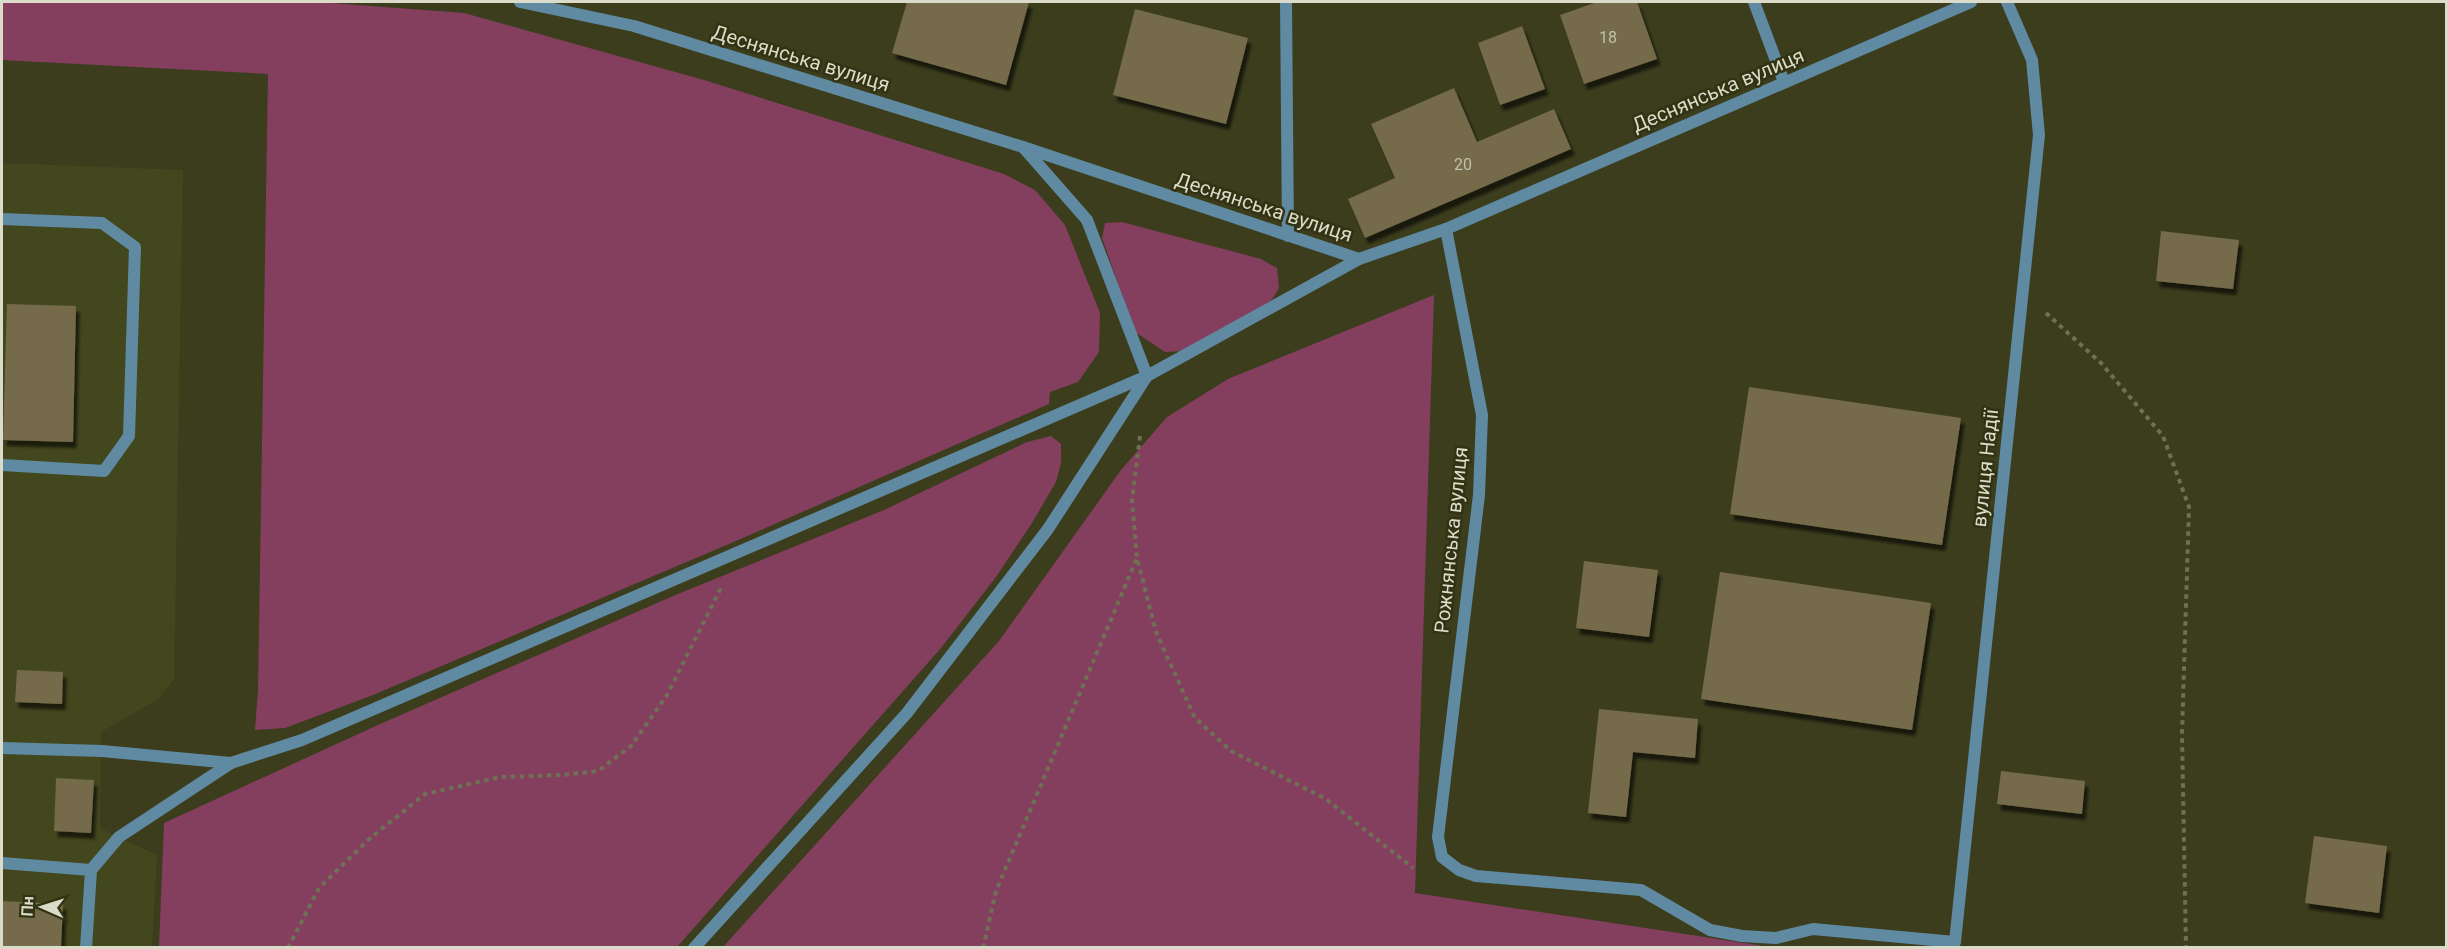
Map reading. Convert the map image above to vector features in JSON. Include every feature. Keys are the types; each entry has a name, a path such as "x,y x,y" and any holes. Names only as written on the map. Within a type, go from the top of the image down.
{"street":[{"name":"Деснянська вулиця","path":"520,2 634,26 1023,147 1359,259 1446,229 1971,2"},
{"path":"1286,2 1288,236"},
{"path":"1754,2 1784,82"},
{"name":"вулиця Надії","path":"1955,942 2039,135 2032,60 2007,2"},
{"path":"1023,147 1087,220 1147,376"},
{"path":"2,219 102,223 135,247 129,436 104,471 2,465"},
{"name":"Рожнянська вулиця","path":"1446,229 1482,415 1479,495 1438,837 1442,857 1459,870 1476,876 1641,890 1710,930 1742,936 1776,938 1812,929 1955,942"},
{"path":"86,948 91,870 119,837 231,763 302,740 1147,376 1359,259"},
{"path":"694,948 907,714 1048,529 1147,376"},
{"path":"2,748 102,751 231,763"},
{"path":"2,863 91,870"}],"path":[{"path":"2023,292 2102,363 2163,436 2189,507 2182,734 2186,948"},
{"path":"1140,433 1132,501 1137,558 1155,632 1195,718 1231,751 1326,800 1413,868"},
{"path":"288,948 319,888 368,840 424,794 501,777 598,771 631,746 667,695 738,552"},
{"path":"983,948 996,891 1137,558"}],"shaded area":[{"path":"2,2 318,2 464,13 704,80 1004,174 1035,190 1065,225 1100,313 1099,352 1078,382 1050,392 1049,404 736,541 373,695 285,728 255,730 258,690 268,74 2,60"},
{"path":"2,163 183,170 174,679 158,699 101,732 100,828 157,855 152,947 2,948"},
{"path":"1122,222 1261,259 1277,268 1279,288 1271,301 1184,351 1165,352 1135,332 1102,238 1105,223"},
{"path":"1434,295 1415,893 1770,947 723,947 999,641 1121,470 1167,417 1228,379"},
{"path":"1051,436 1061,444 1061,463 1056,482 996,577 941,648 677,947 159,947 164,823 378,725 673,596 884,510 1027,442"}],"building":[{"path":"907,2 1029,2 1006,85 892,53"},
{"path":"1597,2 1637,2 1657,59 1584,84 1560,15"},
{"path":"1135,9 1248,38 1226,124 1113,95"},
{"path":"1522,26 1545,89 1500,105 1478,43"},
{"path":"1454,88 1477,142 1554,109 1571,149 1365,238 1348,199 1395,178 1371,124"},
{"path":"2161,231 2239,240 2233,289 2156,281"},
{"path":"7,304 76,306 73,442 3,440"},
{"path":"1749,387 1961,418 1942,545 1730,514"},
{"path":"1584,561 1658,570 1649,637 1576,628"},
{"path":"1720,572 1931,603 1912,730 1701,699"},
{"path":"17,670 63,672 62,704 15,702"},
{"path":"1599,709 1698,719 1695,758 1633,752 1626,817 1588,813"},
{"path":"2001,771 2085,781 2082,814 1997,804"},
{"path":"56,778 94,780 91,833 54,831"},
{"path":"2314,836 2387,846 2379,913 2305,903"},
{"path":"2,901 63,904 61,948 2,948"}]}
